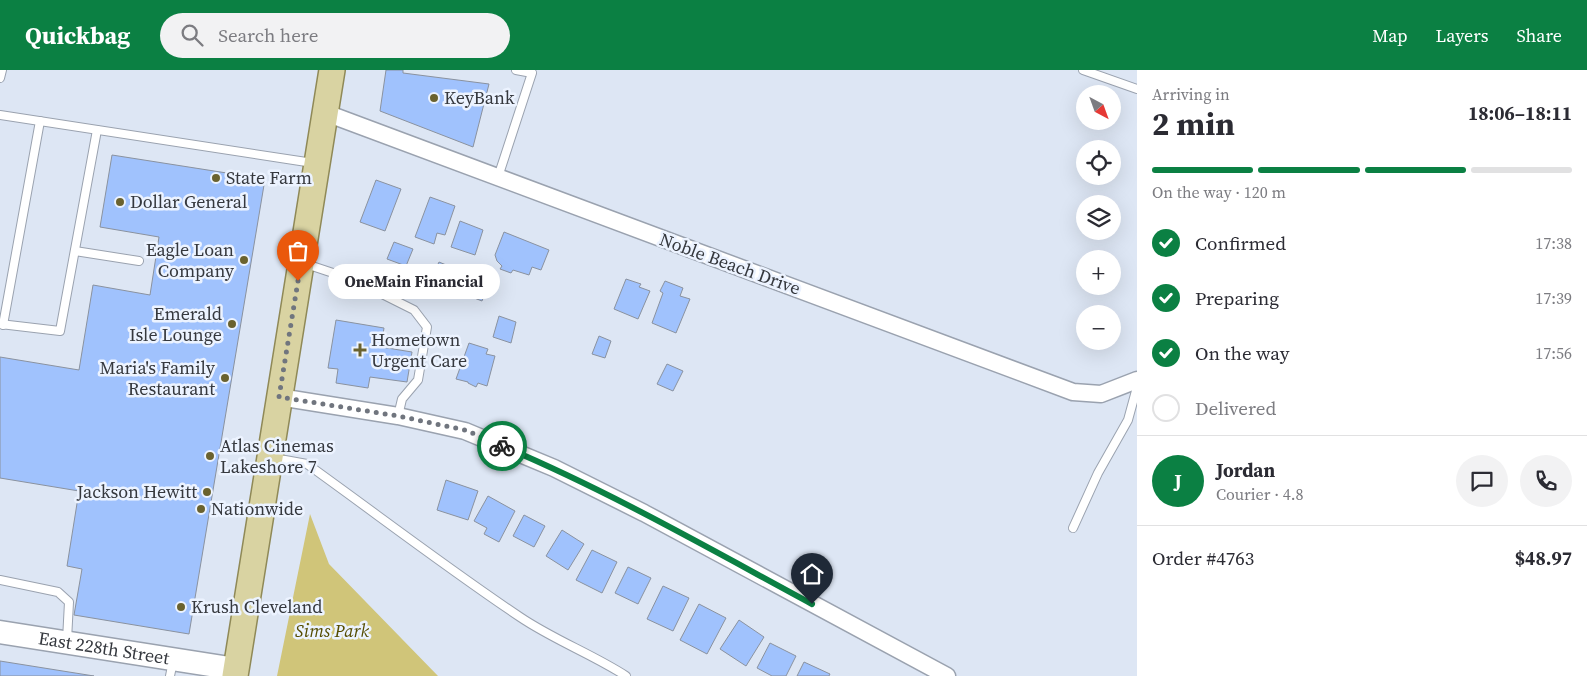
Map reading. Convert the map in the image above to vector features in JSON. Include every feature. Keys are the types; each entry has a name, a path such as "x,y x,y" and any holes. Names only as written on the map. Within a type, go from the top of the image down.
{"main road":[{"path":"236,672 332,70"}],"street":[{"name":"Noble Beach Drive","path":"326,113 1073,392 1101,394 1137,380"},
{"path":"279,397 398,416 465,430 554,468 644,513 947,676"},
{"name":"East 228th Street","path":"0,632 67,642 172,667 236,672"}],"lane":[{"path":"0,78 2,70"},
{"path":"498,177 532,73 516,70"},
{"path":"1083,70 1137,89"},
{"path":"0,115 317,164"},
{"path":"40,121 2,325 60,331 97,130"},
{"path":"75,251 139,262"},
{"path":"302,262 354,280 414,310 427,327 418,380 402,399 398,416"},
{"path":"1073,528 1098,474 1128,420 1137,387"},
{"path":"270,457 307,464 521,618 570,646 605,662 626,676"},
{"path":"0,580 58,592 69,602 67,642"}],"green space":[{"name":"Sims Park","path":"310,514 329,564 438,676 277,676"}],"building":[{"name":"KeyBank","path":"386,70 403,70 403,73 489,84 473,147 380,111"},
{"path":"112,155 265,179 189,634 74,615 82,569 67,566 79,491 0,478 0,357 79,370 93,285 150,295 159,237 100,227"},
{"path":"376,180 401,189 385,231 360,222"},
{"path":"430,197 455,206 445,235 437,233 434,244 415,237"},
{"path":"460,221 483,230 475,255 451,247"},
{"path":"504,232 549,250 541,270 532,267 529,275 513,270 511,273 500,269 502,266 497,261 495,255"},
{"path":"394,242 413,249 406,266 387,259"},
{"path":"439,262 451,267 444,285 431,279"},
{"path":"473,274 489,281 482,301 464,294"},
{"path":"626,279 641,284 639,287 650,291 638,319 614,309"},
{"path":"665,281 683,288 680,296 690,299 676,333 652,323 663,293 660,291"},
{"path":"499,316 516,322 511,343 493,337"},
{"path":"336,320 384,328 381,347 412,352 407,382 370,377 368,388 336,383 338,369 328,368"},
{"path":"599,336 611,341 605,358 592,354"},
{"path":"469,343 488,349 486,354 495,356 487,386 478,383 476,387 468,382 456,379"},
{"path":"667,364 683,371 673,391 657,384"},
{"path":"446,480 478,491 468,520 437,510"},
{"path":"488,496 515,511 499,542 484,534 487,528 474,521"},
{"path":"524,515 545,526 534,547 513,536"},
{"path":"562,530 584,544 568,570 546,556"},
{"path":"592,550 617,562 602,593 576,580"},
{"path":"628,567 651,578 638,604 615,593"},
{"path":"663,586 689,598 673,631 647,619"},
{"path":"699,604 726,618 707,654 680,640"},
{"path":"739,620 764,637 746,666 720,649"},
{"path":"770,643 796,656 786,676 772,676 757,668"},
{"path":"0,661 94,676 0,676"},
{"path":"804,662 830,674 829,676 797,676"}],"way so far":[{"path":"298,281 279,397 398,416 465,430 502,446"}],"place":[{"name":"KeyBank","path":"434,98"},
{"name":"State Farm","path":"216,178"},
{"name":"Dollar General","path":"120,202"},
{"name":"Eagle Loan Company","path":"244,260"},
{"name":"OneMain Financial","path":"298,281"},
{"name":"Emerald Isle Lounge","path":"232,324"},
{"name":"Hometown Urgent Care","path":"360,350"},
{"name":"Maria's Family Restaurant","path":"225,378"},
{"name":"Atlas Cinemas Lakeshore 7","path":"210,456"},
{"name":"Jackson Hewitt","path":"207,492"},
{"name":"Nationwide","path":"201,509"},
{"name":"Krush Cleveland","path":"181,607"}],"route":[{"path":"502,446 554,468 644,513 812,604"}]}
